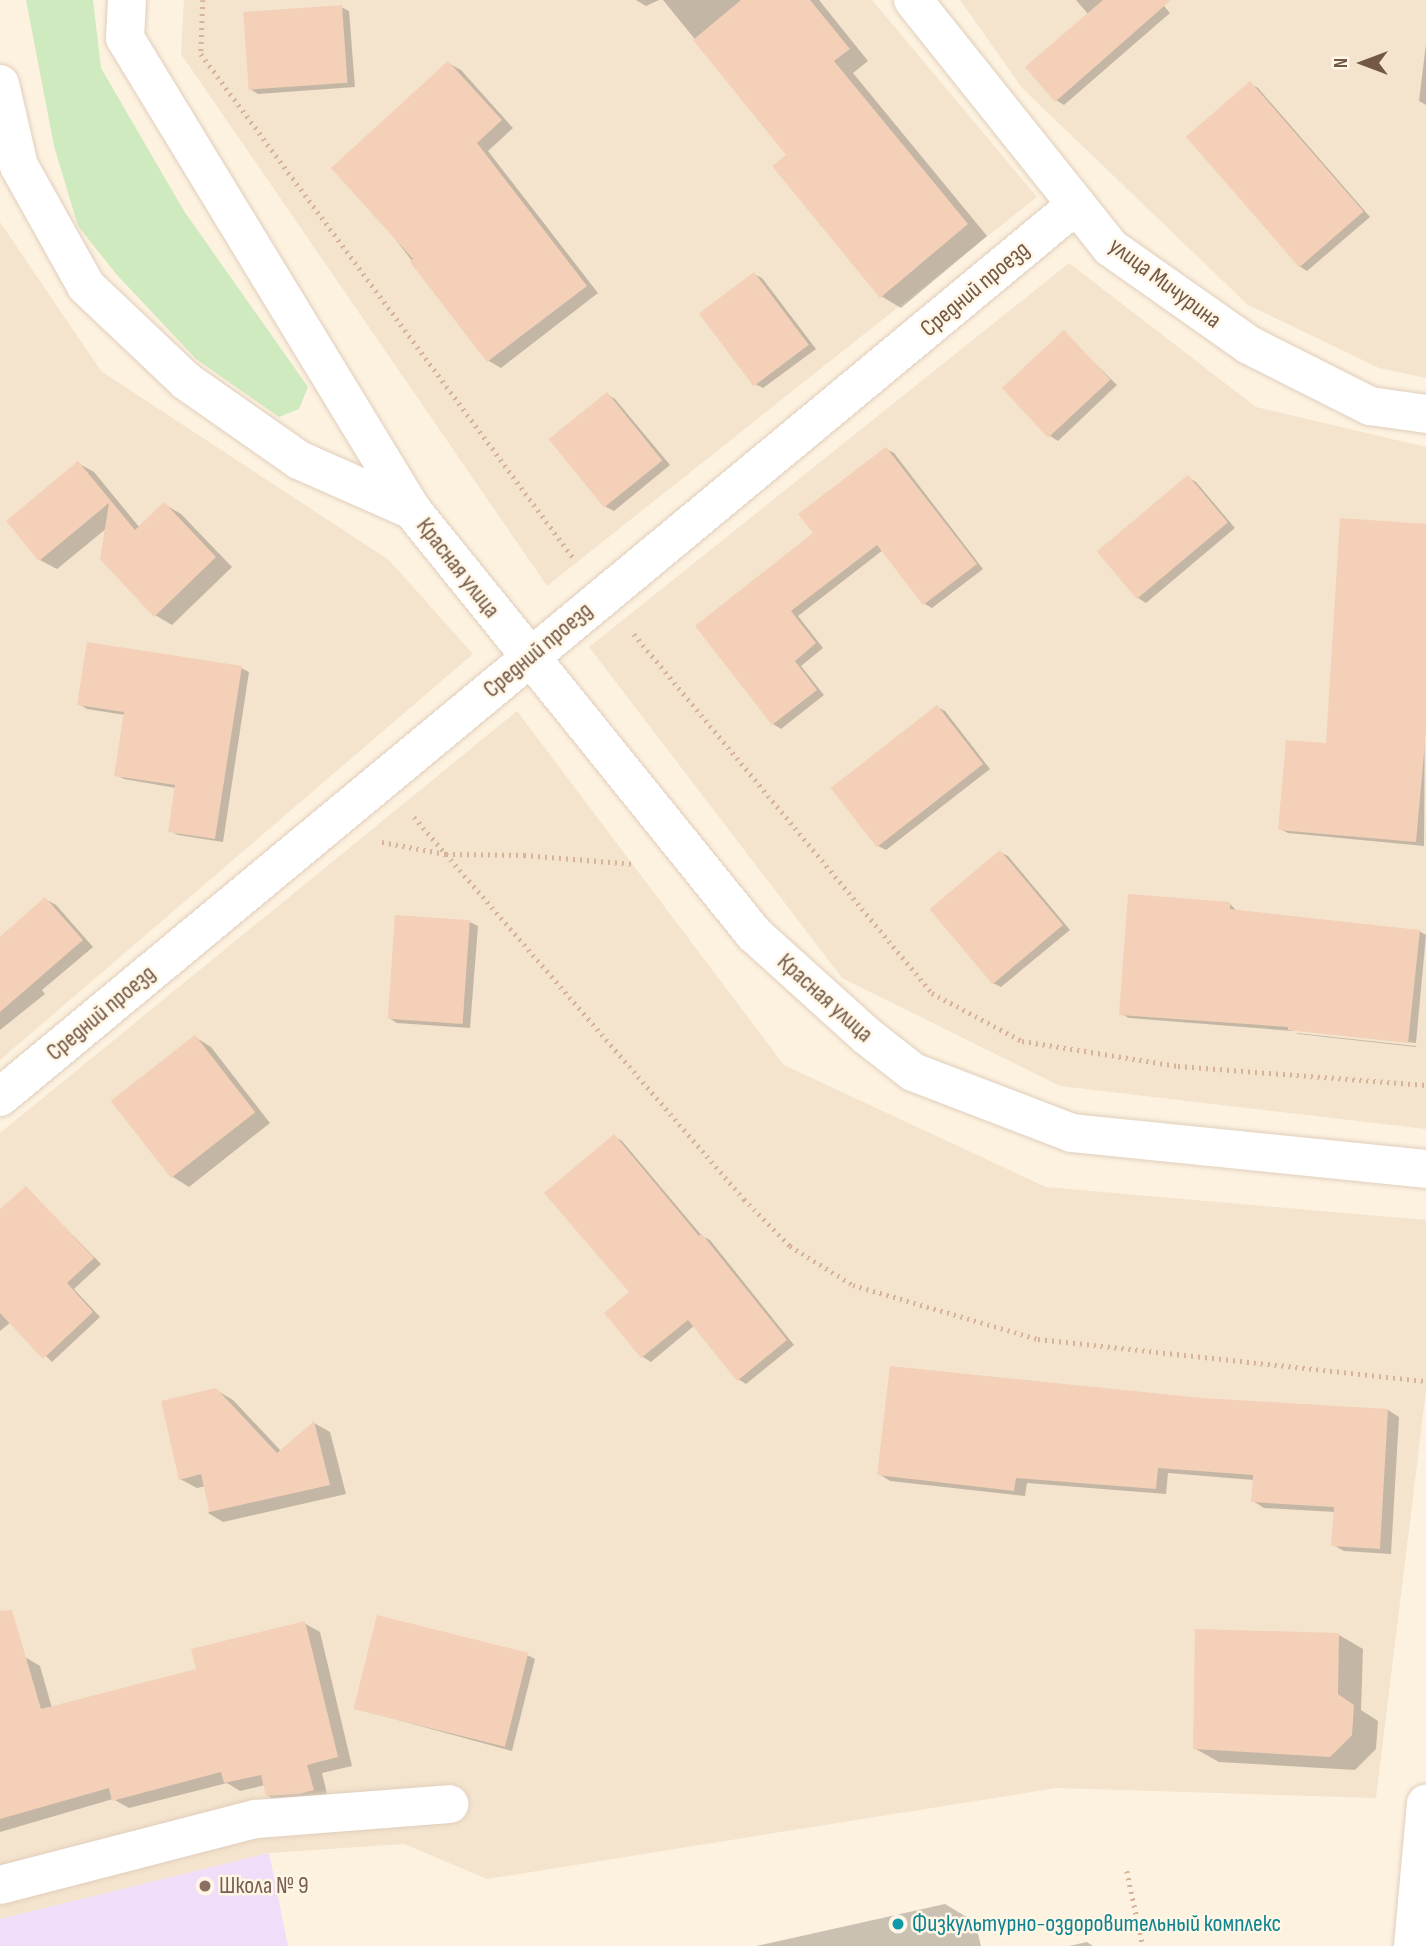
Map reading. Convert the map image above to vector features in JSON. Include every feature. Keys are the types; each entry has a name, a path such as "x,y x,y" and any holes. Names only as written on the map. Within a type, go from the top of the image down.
{"street":[{"name":"Красная улица","path":"127,0 125,38 412,510 754,934 867,1036 913,1072 1072,1133 1426,1169"},
{"name":"улица Мичурина","path":"913,0 1111,248 1249,345 1370,406 1426,414"},
{"name":"Красная улица","path":"0,84 19,166 86,286 186,381 299,460 412,510"},
{"name":"Средний проезд","path":"0,1097 1076,205"},
{"path":"0,1885 256,1819 449,1804"},
{"path":"1413,1946 1426,1804"}],"path":[{"path":"203,0 201,54 603,597 932,993 1021,1041 1178,1066 1426,1085"},
{"path":"382,779 744,1199 790,1246 853,1285 1038,1339 1426,1381"},
{"path":"321,830 446,854 523,855 702,869"},
{"path":"1127,1871 1143,1946"}],"shaded area":[{"path":"184,0 872,0 1037,197 547,586 181,54"},
{"path":"960,0 1426,0 1426,378 1379,368 1248,305 1022,88"},
{"path":"0,222 101,371 389,560 473,654 0,1060"},
{"path":"1069,263 1256,407 1426,447 1426,1129 1060,1086 842,978 589,647"},
{"path":"517,711 784,1065 1046,1187 1426,1220 1426,1391 1376,1798 1057,1788 487,1879 404,1844 269,1853 0,1919 0,1133"},
{"name":"Школа № 9","path":"269,1853 288,1946 0,1946 0,1919"}],"green space":[{"path":"26,0 93,0 101,68 184,211 308,387 299,409 279,417 196,359 117,275 78,226 54,146"}],"building":[{"path":"741,0 810,0 850,49 834,61 968,224 880,298 772,166 786,155 693,40"},
{"path":"1103,0 1171,0 1055,102 1025,67"},
{"path":"342,5 347,83 249,90 243,12"},
{"path":"448,61 502,120 477,143 587,286 487,362 410,262 413,259 331,168"},
{"path":"1250,81 1363,212 1299,267 1186,137"},
{"path":"754,272 809,345 754,386 699,314"},
{"path":"1064,330 1110,380 1048,438 1002,388"},
{"path":"607,392 662,460 604,508 549,439"},
{"path":"886,447 977,564 923,605 877,545 791,611 816,643 795,661 817,690 772,725 695,626 813,533 798,514"},
{"path":"78,461 135,530 164,502 216,557 154,617 100,559 109,503 39,561 6,521"},
{"path":"1188,475 1228,522 1137,599 1097,551"},
{"path":"1340,518 1426,524 1426,731 1416,842 1278,830 1286,740 1326,743"},
{"path":"87,642 242,666 215,839 168,832 175,785 114,776 124,712 77,705"},
{"path":"937,705 983,764 877,847 831,788"},
{"path":"1000,850 1063,925 993,984 930,909"},
{"path":"1128,894 1230,902 1230,909 1420,930 1408,1043 1288,1030 1288,1027 1119,1015"},
{"path":"45,897 83,940 0,1012 0,937"},
{"path":"395,915 470,920 463,1024 388,1019"},
{"path":"195,1035 255,1112 171,1178 111,1101"},
{"path":"614,1134 699,1236 702,1234 787,1340 737,1381 688,1320 641,1358 604,1313 629,1292 544,1193"},
{"path":"26,1186 94,1258 67,1283 93,1312 43,1359 0,1313 0,1209"},
{"path":"890,1366 1202,1398 1388,1409 1380,1549 1331,1546 1334,1507 1251,1502 1253,1475 1158,1468 1156,1489 1016,1478 1014,1491 877,1475"},
{"path":"216,1388 277,1453 314,1421 330,1485 205,1513 209,1510 201,1474 179,1480 161,1401"},
{"path":"12,1610 41,1709 196,1669 191,1649 305,1621 338,1757 307,1765 314,1790 299,1794 266,1796 261,1775 224,1783 221,1772 112,1801 109,1788 0,1819 0,1611"},
{"path":"377,1615 528,1653 505,1747 354,1709"},
{"path":"1195,1629 1339,1633 1338,1694 1354,1705 1352,1735 1330,1757 1193,1749"}],"place":[{"name":"Школа № 9","path":"205,1886"},
{"name":"Физкультурно-оздоровительный комплекс","path":"898,1924"}]}
